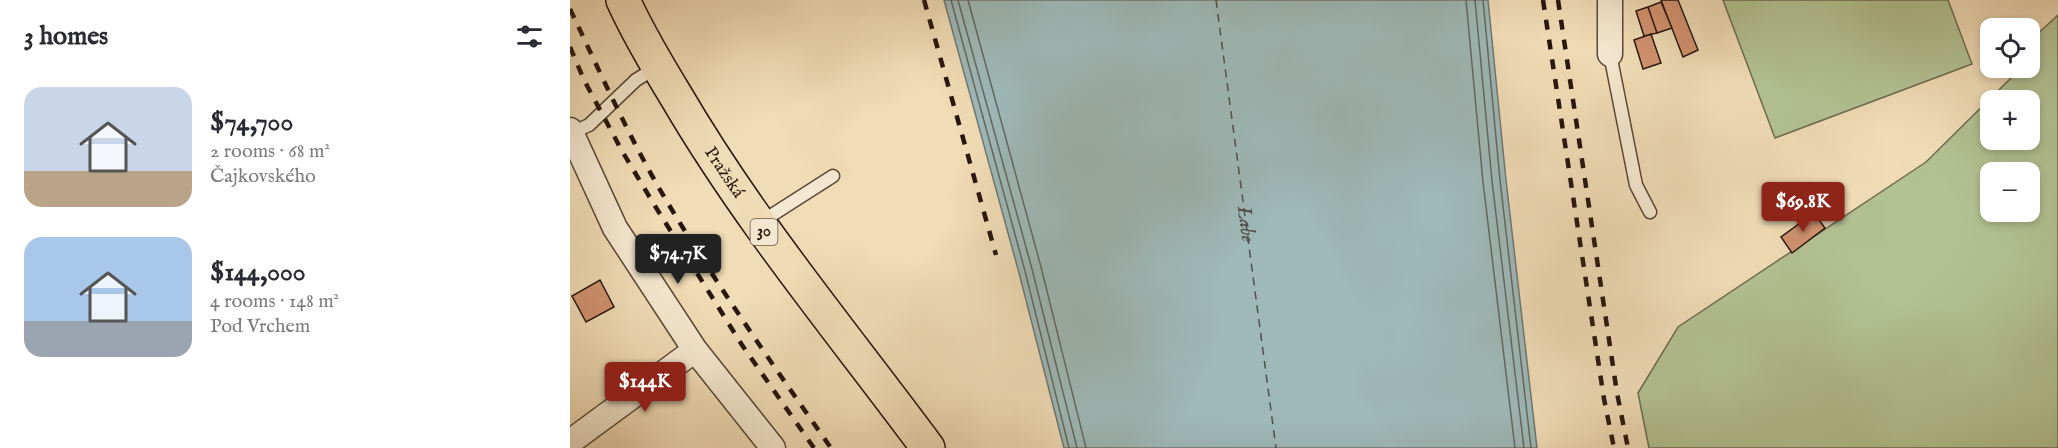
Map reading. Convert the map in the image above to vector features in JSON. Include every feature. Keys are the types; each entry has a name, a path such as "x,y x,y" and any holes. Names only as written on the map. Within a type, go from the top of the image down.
{"main road":[{"name":"Pražská","path":"623,0 658,66 705,146 758,224 928,448"}],"street":[{"path":"1610,0 1610,54"},
{"path":"571,132 615,228 695,350 772,448"},
{"path":"570,442 695,350"}],"lane":[{"path":"1610,54 1636,185 1650,212"},
{"path":"571,132 589,125 636,80 658,66"},
{"path":"758,224 833,176"}],"green space":[{"path":"1723,0 1948,0 1972,64 1775,138"},
{"path":"2058,15 2058,448 1649,448 1638,393 1678,327 1926,162 1980,109 1980,150 2040,150 2040,90 1999,90 2011,78 2040,78 2040,32"}],"water":[{"name":"Labe","path":"944,0 1488,0 1537,448 1064,448 1019,273"}],"building":[{"path":"1661,0 1678,0 1698,50 1683,57"},
{"path":"1661,2 1672,28 1657,33 1648,7"},
{"path":"1648,7 1657,33 1644,36 1636,11"},
{"path":"1651,34 1661,63 1643,69 1634,40"},
{"path":"1814,213 1825,228 1792,253 1781,237"},
{"path":"600,280 614,307 586,322 572,296"}],"ferry route":[{"path":"1216,0 1276,448"}],"railway":[{"path":"924,0 996,255"},
{"path":"1543,0 1604,399 1614,448"},
{"path":"1558,0 1617,393 1628,448"},
{"path":"570,9 629,132 669,205 727,297 831,448"},
{"path":"570,47 584,80 655,206 742,345 814,448"}]}
